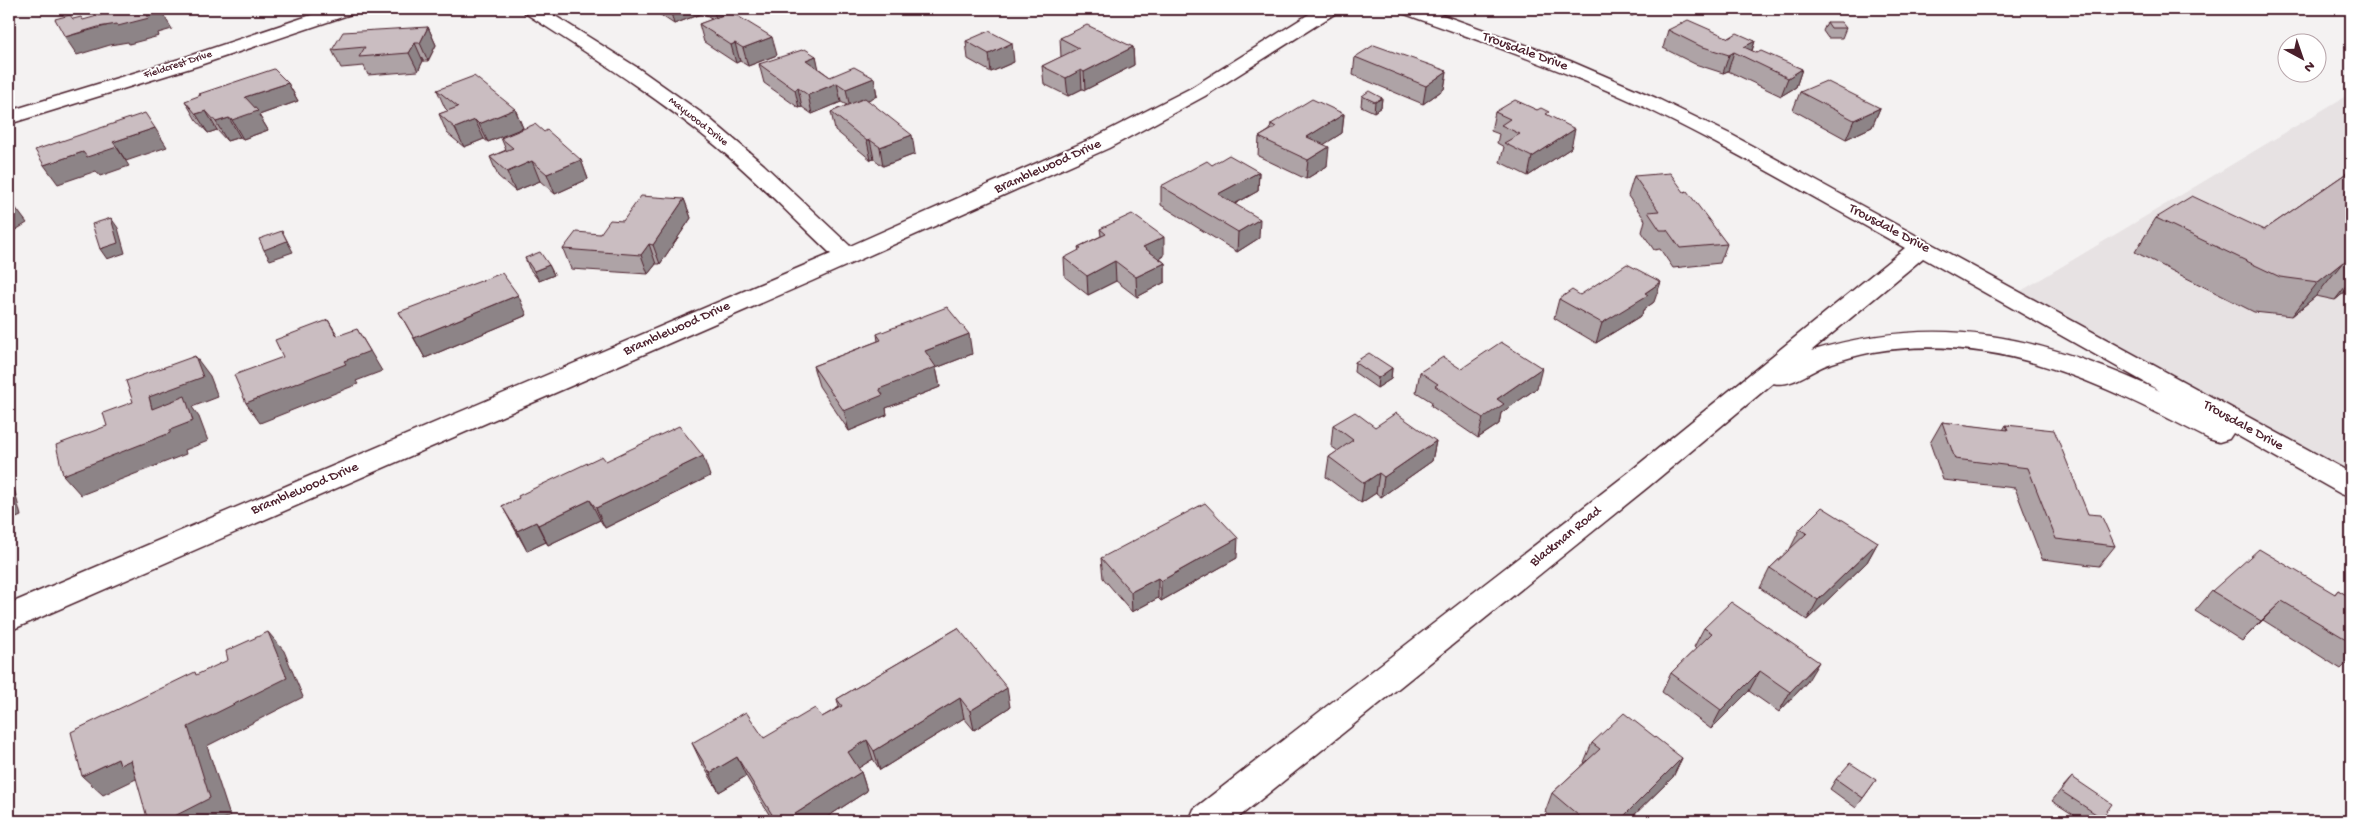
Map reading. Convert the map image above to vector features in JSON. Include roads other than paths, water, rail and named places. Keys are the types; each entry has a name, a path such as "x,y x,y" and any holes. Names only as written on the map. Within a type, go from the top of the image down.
{"street":[{"name":"Fieldcrest Drive","path":"9,118 190,62 347,9"},
{"name":"Maywood Drive","path":"532,9 659,92 724,142 759,172 846,256"},
{"name":"Bramblewood Drive","path":"9,618 1032,175 1158,114 1246,63 1329,9"},
{"name":"Trousdale Drive","path":"1409,9 1563,65 1649,102 1724,140 1921,247 2351,486"},
{"name":"Blackman Road","path":"1206,821 1638,480 1921,247"},
{"path":"1733,400 1817,358 1880,342 1932,339 2004,346 2057,359 2122,386 2206,426 2351,500"}]}
